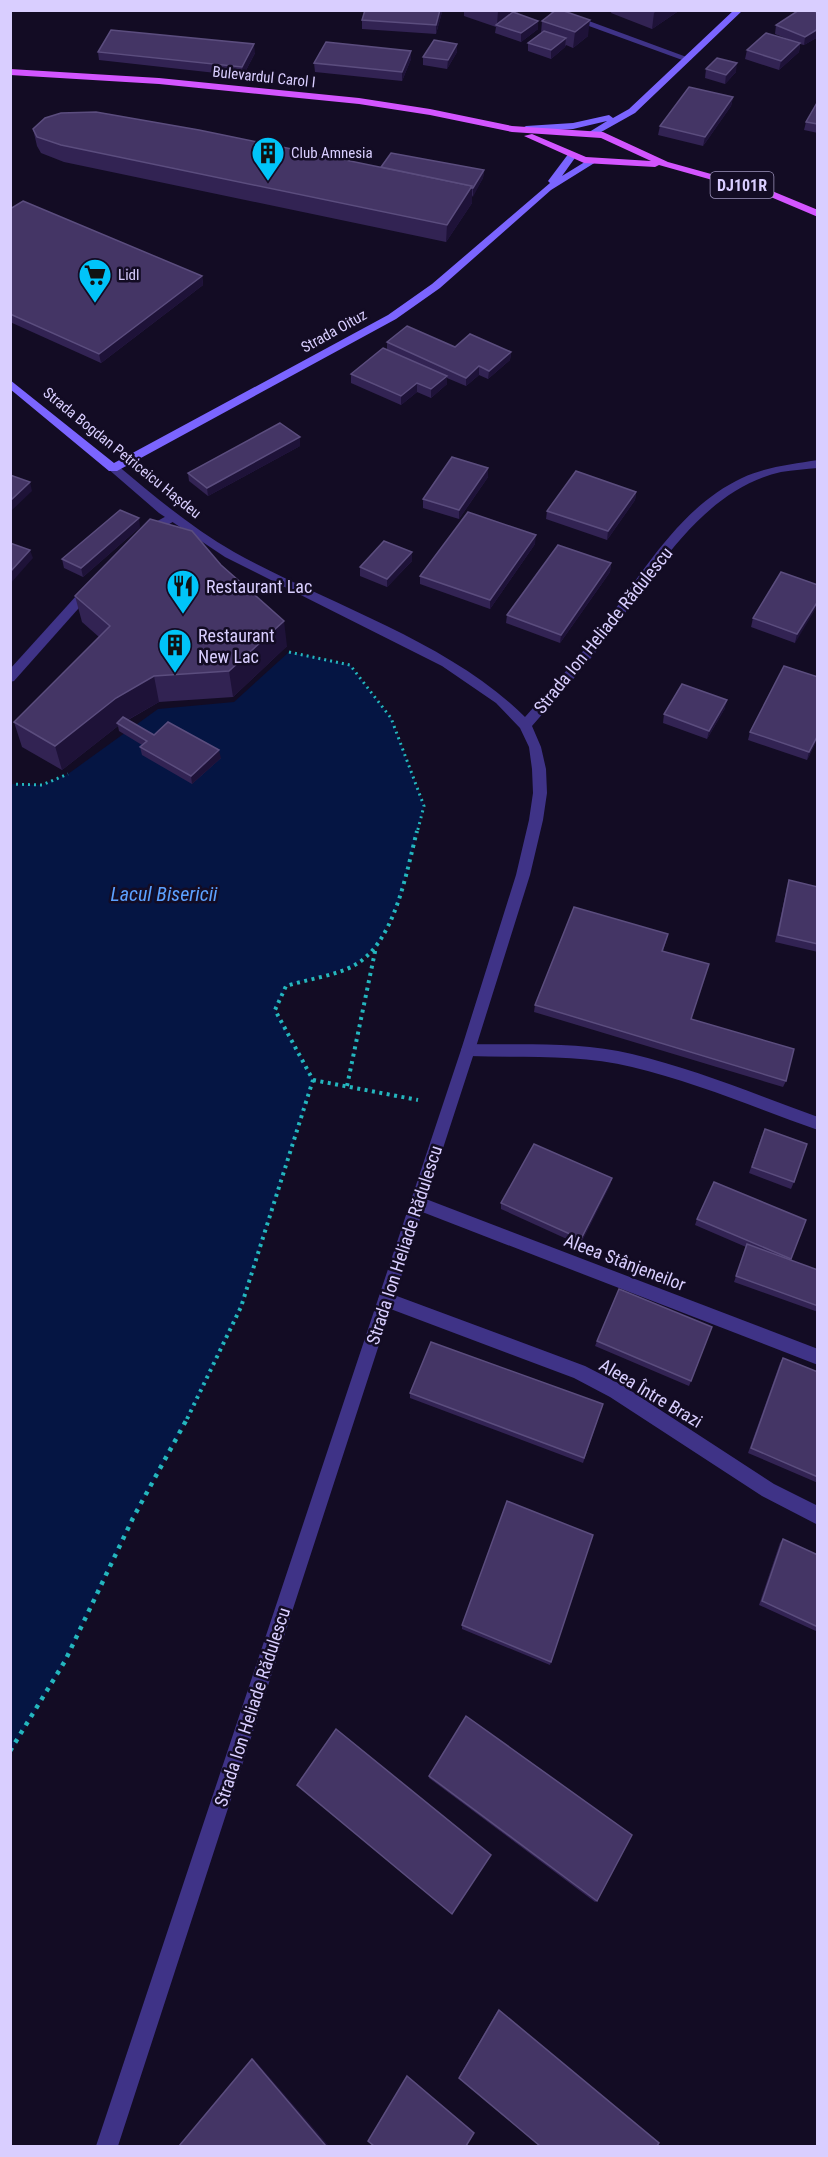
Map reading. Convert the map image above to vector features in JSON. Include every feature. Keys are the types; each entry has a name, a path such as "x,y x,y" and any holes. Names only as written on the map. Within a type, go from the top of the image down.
{"main road":[{"path":"570,153 570,141 632,111 739,10"},
{"name":"Bulevardul Carol I","path":"10,72 159,81 359,101 430,112 512,129 603,135 664,164 768,193 818,214"},
{"path":"512,129 573,126 632,111"},
{"path":"605,161 620,152 616,141 632,111"},
{"name":"Bulevardul Carol I","path":"512,129 591,162 664,164"},
{"name":"Strada Oituz","path":"548,188 570,153"},
{"name":"Strada Oituz","path":"113,468 417,301 548,188 591,162"},
{"name":"Strada Bogdan Petriceicu Hașdeu","path":"10,383 113,468"}],"street":[{"path":"549,10 688,59"},
{"name":"Strada Ion Heliade Rădulescu","path":"107,2146 450,1106 523,875 540,793 535,747 525,725 598,642 692,518 717,496 750,479 785,469 818,465"},
{"name":"Strada Bogdan Petriceicu Hașdeu","path":"113,468 172,517 229,554 446,663 500,700 525,725"},
{"path":"132,544 146,532 172,517"},
{"path":"10,678 103,574"},
{"path":"468,1050 588,1054 631,1060 711,1085 818,1124"},
{"name":"Aleea Stânjeneilor","path":"418,1203 818,1357"},
{"name":"Aleea Între Brazi","path":"386,1300 579,1372 616,1390 768,1490 818,1516"}],"path":[{"path":"289,652 350,665 391,718 424,806 399,901 377,946 347,1086"},
{"path":"10,784 42,785 68,774"},
{"path":"10,1751 65,1661 133,1518 197,1401 241,1307 313,1080 275,1010 278,1002 286,986 353,966 377,946"},
{"path":"313,1080 450,1106"}],"water":[{"name":"Lacul Bisericii","path":"289,652 350,665 391,718 424,806 399,901 377,946 353,966 286,986 275,1010 313,1080 241,1307 197,1401 133,1518 65,1661 11,1751 11,784 42,785 68,774 158,709 234,702"}],"building":[{"path":"365,10 440,10 436,25 362,20"},
{"path":"556,10 590,20 575,32 542,21"},
{"path":"799,10 812,10 818,13 818,29 805,37 776,25"},
{"path":"513,12 538,21 521,33 496,25"},
{"path":"111,30 254,44 242,67 98,52"},
{"path":"544,31 566,38 551,50 528,43"},
{"path":"766,33 800,43 781,61 747,50"},
{"path":"434,40 457,44 448,60 423,57"},
{"path":"326,42 411,51 402,72 314,63"},
{"path":"717,58 737,63 726,75 706,69"},
{"path":"689,87 733,97 705,137 660,126"},
{"path":"818,101 818,124 806,122"},
{"path":"96,112 199,130 472,186 447,225 61,145 37,137 33,129 45,118 61,113"},
{"path":"391,153 484,170 471,188 472,186 381,167"},
{"name":"Lidl","path":"23,201 202,276 99,354 10,314 10,209"},
{"path":"407,326 455,347 470,334 511,352 489,371 479,366 466,378 387,342"},
{"path":"383,348 447,376 431,389 417,383 401,396 351,374"},
{"path":"280,423 300,437 207,488 188,473"},
{"path":"452,457 488,468 459,510 423,499"},
{"path":"576,471 636,492 608,531 547,511"},
{"path":"10,475 30,482 10,501"},
{"path":"120,510 139,518 81,568 62,559"},
{"path":"468,512 536,535 490,600 420,576"},
{"name":"Restaurant New Lac","path":"150,519 192,531 221,565 284,621 229,671 154,676 116,698 55,746 14,722 110,626 75,596"},
{"path":"384,541 412,552 387,579 360,567"},
{"path":"10,543 30,550 10,572"},
{"path":"558,545 611,563 561,635 507,615"},
{"path":"781,572 818,585 818,601 797,634 753,618"},
{"path":"784,666 818,677 818,735 809,752 750,732"},
{"path":"682,684 727,700 709,731 664,714"},
{"path":"123,717 154,735 168,722 219,750 191,776 140,747 147,741 117,723"},
{"path":"789,880 818,887 818,944 778,935"},
{"path":"574,907 668,934 662,951 709,964 691,1019 794,1049 786,1081 535,1005"},
{"path":"765,1129 807,1144 794,1182 752,1167"},
{"path":"534,1144 612,1178 581,1239 501,1203"},
{"path":"714,1182 806,1220 791,1259 697,1219"},
{"path":"747,1244 818,1270 818,1306 736,1276"},
{"path":"619,1289 712,1327 691,1381 597,1341"},
{"path":"431,1342 603,1404 584,1458 410,1393"},
{"path":"783,1358 818,1372 818,1477 751,1448"},
{"path":"507,1501 593,1535 551,1662 462,1625"},
{"path":"783,1539 818,1555 818,1627 762,1601"},
{"path":"466,1716 632,1835 597,1901 429,1776"},
{"path":"336,1729 491,1855 452,1914 297,1785"},
{"path":"499,2010 659,2143 657,2146 540,2146 459,2078"},
{"path":"252,2059 326,2146 179,2146"},
{"path":"407,2076 474,2133 466,2146 374,2146 368,2141"}],"place":[{"name":"Club Amnesia","path":"268,182"},
{"name":"Lidl","path":"95,304"},
{"name":"Restaurant Lac","path":"183,615"},
{"name":"Restaurant New Lac","path":"175,674"}]}
